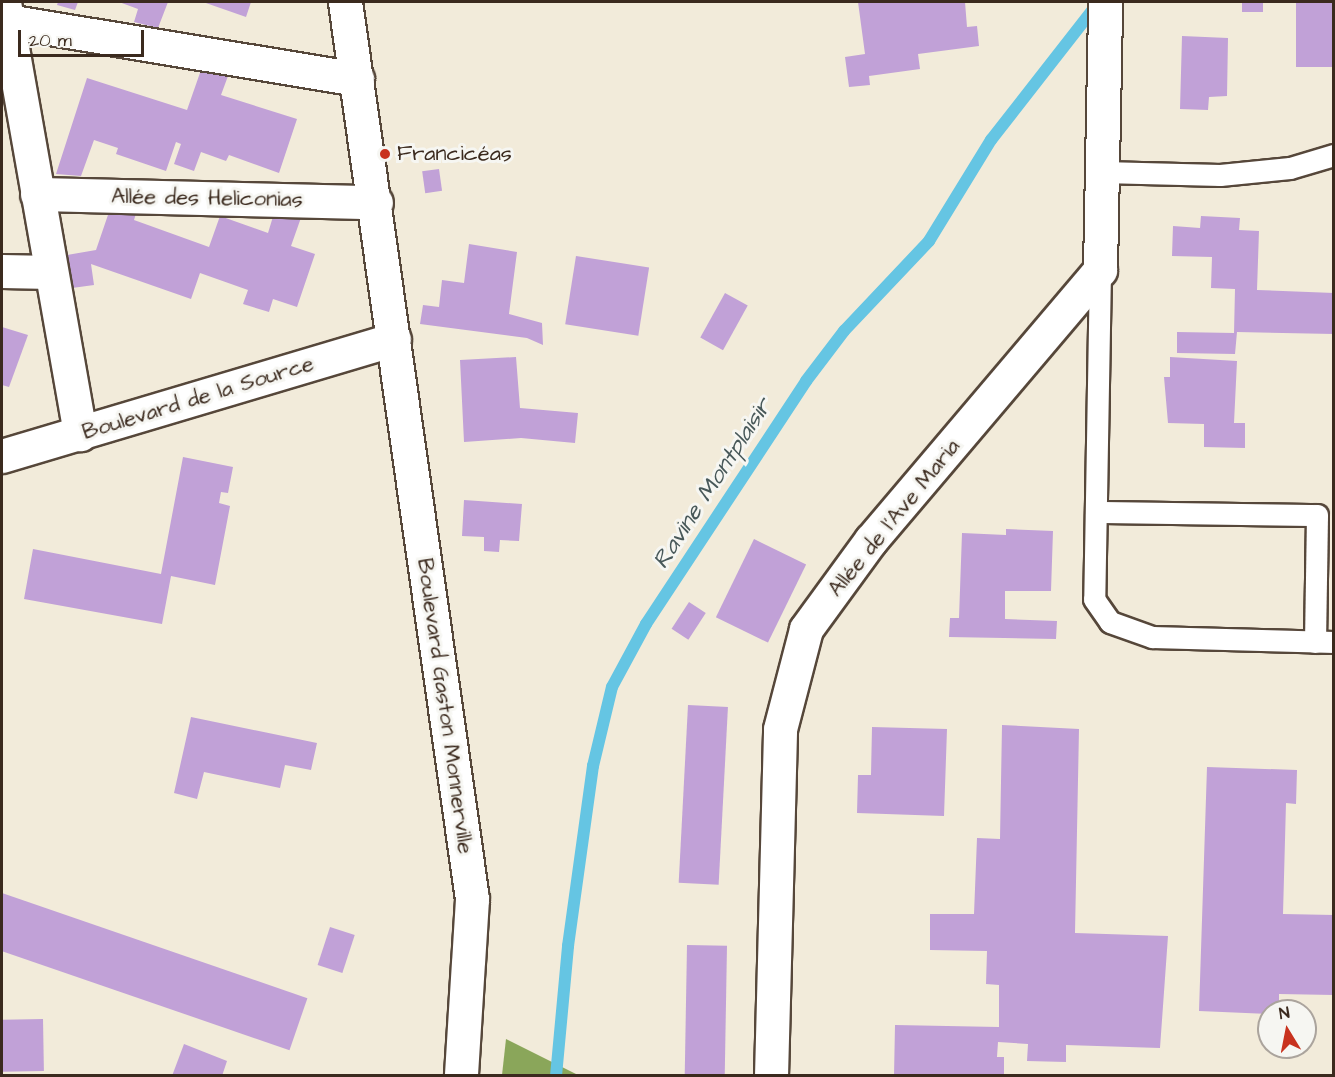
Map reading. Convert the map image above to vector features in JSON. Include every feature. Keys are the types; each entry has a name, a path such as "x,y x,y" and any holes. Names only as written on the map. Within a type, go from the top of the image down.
{"street":[{"name":"Boulevard Gaston Monnerville","path":"345,2 376,202 472,899 461,1076"},
{"path":"80,434 37,194 15,148 6,11 357,79"},
{"path":"1100,270 1105,16"},
{"name":"Allée des Heliconias","path":"37,194 376,202"},
{"name":"Allée de l'Ave Maria","path":"771,1076 780,729 806,629 871,540 1100,270"},
{"path":"2,271 51,272"},
{"name":"Boulevard de la Source","path":"2,456 394,339"}],"lane":[{"path":"1102,172 1220,175 1290,168 1334,155"},
{"path":"1096,512 1317,515 1324,642 1152,637 1110,622 1094,599 1100,270"}],"green space":[{"path":"506,1039 578,1075 502,1075"}],"building":[{"path":"58,2 78,2 75,10 57,5"},
{"path":"119,2 168,2 158,28 134,22 138,9"},
{"path":"203,2 251,2 246,17"},
{"path":"858,2 965,2 967,27 977,26 979,46 918,54 920,69 869,76 870,85 849,87 845,57 865,54"},
{"path":"1242,2 1263,2 1263,12 1242,12"},
{"path":"1296,2 1334,2 1334,67 1296,67"},
{"path":"1182,36 1228,38 1227,96 1209,97 1208,110 1180,109"},
{"path":"201,70 228,76 221,95 297,119 279,173 229,155 226,161 201,152 194,171 174,164 181,144 176,142 166,171 116,154 118,148 94,140 81,176 56,174 87,78 187,110"},
{"path":"439,169 442,191 425,193 422,171"},
{"path":"139,204 134,220 209,247 220,216 268,233 275,210 303,212 291,246 315,254 297,307 273,299 269,312 243,304 248,290 200,273 191,299 91,264 94,285 72,288 67,255 96,250 109,212"},
{"path":"1201,216 1240,218 1239,230 1259,231 1257,290 1334,293 1334,334 1237,332 1235,354 1177,353 1177,332 1234,333 1235,289 1211,288 1212,257 1172,256 1173,226 1200,228"},
{"path":"469,244 517,252 509,314 542,323 543,345 527,338 420,324 423,305 439,307 442,280 464,283"},
{"path":"576,256 649,268 638,336 565,324"},
{"path":"725,293 748,306 723,350 700,338"},
{"path":"2,327 28,335 9,387 2,385"},
{"path":"516,357 520,408 578,413 575,443 521,438 464,442 460,360"},
{"path":"1170,357 1237,361 1234,423 1245,423 1245,448 1204,447 1204,424 1168,423 1164,377 1170,377"},
{"path":"183,457 233,467 228,493 221,492 219,503 230,506 215,585 171,576 162,624 24,599 33,549 161,574"},
{"path":"464,500 522,504 519,541 500,540 499,552 484,551 484,537 462,536"},
{"path":"1006,529 1053,531 1051,591 1005,591 1005,619 1057,621 1056,639 949,637 950,618 959,618 962,533 1006,535"},
{"path":"754,539 806,564 768,643 716,617"},
{"path":"689,602 706,613 688,640 672,629"},
{"path":"688,705 728,707 719,885 679,883"},
{"path":"191,717 317,743 311,770 285,765 280,788 204,772 197,799 174,793"},
{"path":"1002,725 1079,729 1075,933 1168,936 1160,1048 1066,1045 1066,1062 1027,1061 1028,1044 998,1042 997,1057 1004,1057 1004,1076 894,1076 895,1025 999,1027 999,985 986,984 987,951 930,950 930,914 974,914 977,838 1000,839"},
{"path":"872,727 947,729 944,816 857,813 858,775 871,775"},
{"path":"1207,767 1297,770 1296,804 1286,803 1283,914 1334,915 1334,995 1279,994 1279,999 1257,999 1257,1013 1199,1011"},
{"path":"2,893 307,998 289,1050 2,951"},
{"path":"330,927 355,935 342,973 318,965"},
{"path":"687,945 727,946 725,1076 685,1076"},
{"path":"43,1019 44,1071 3,1072 2,1020"},
{"path":"184,1044 227,1061 222,1076 172,1076"}],"waterway":[{"name":"Ravine Montplaisir","path":"556,1076 568,946 593,766 612,687 646,624 806,381 844,331 929,241 991,140 1098,3"}],"place":[{"name":"Francicéas","path":"385,154"}]}
